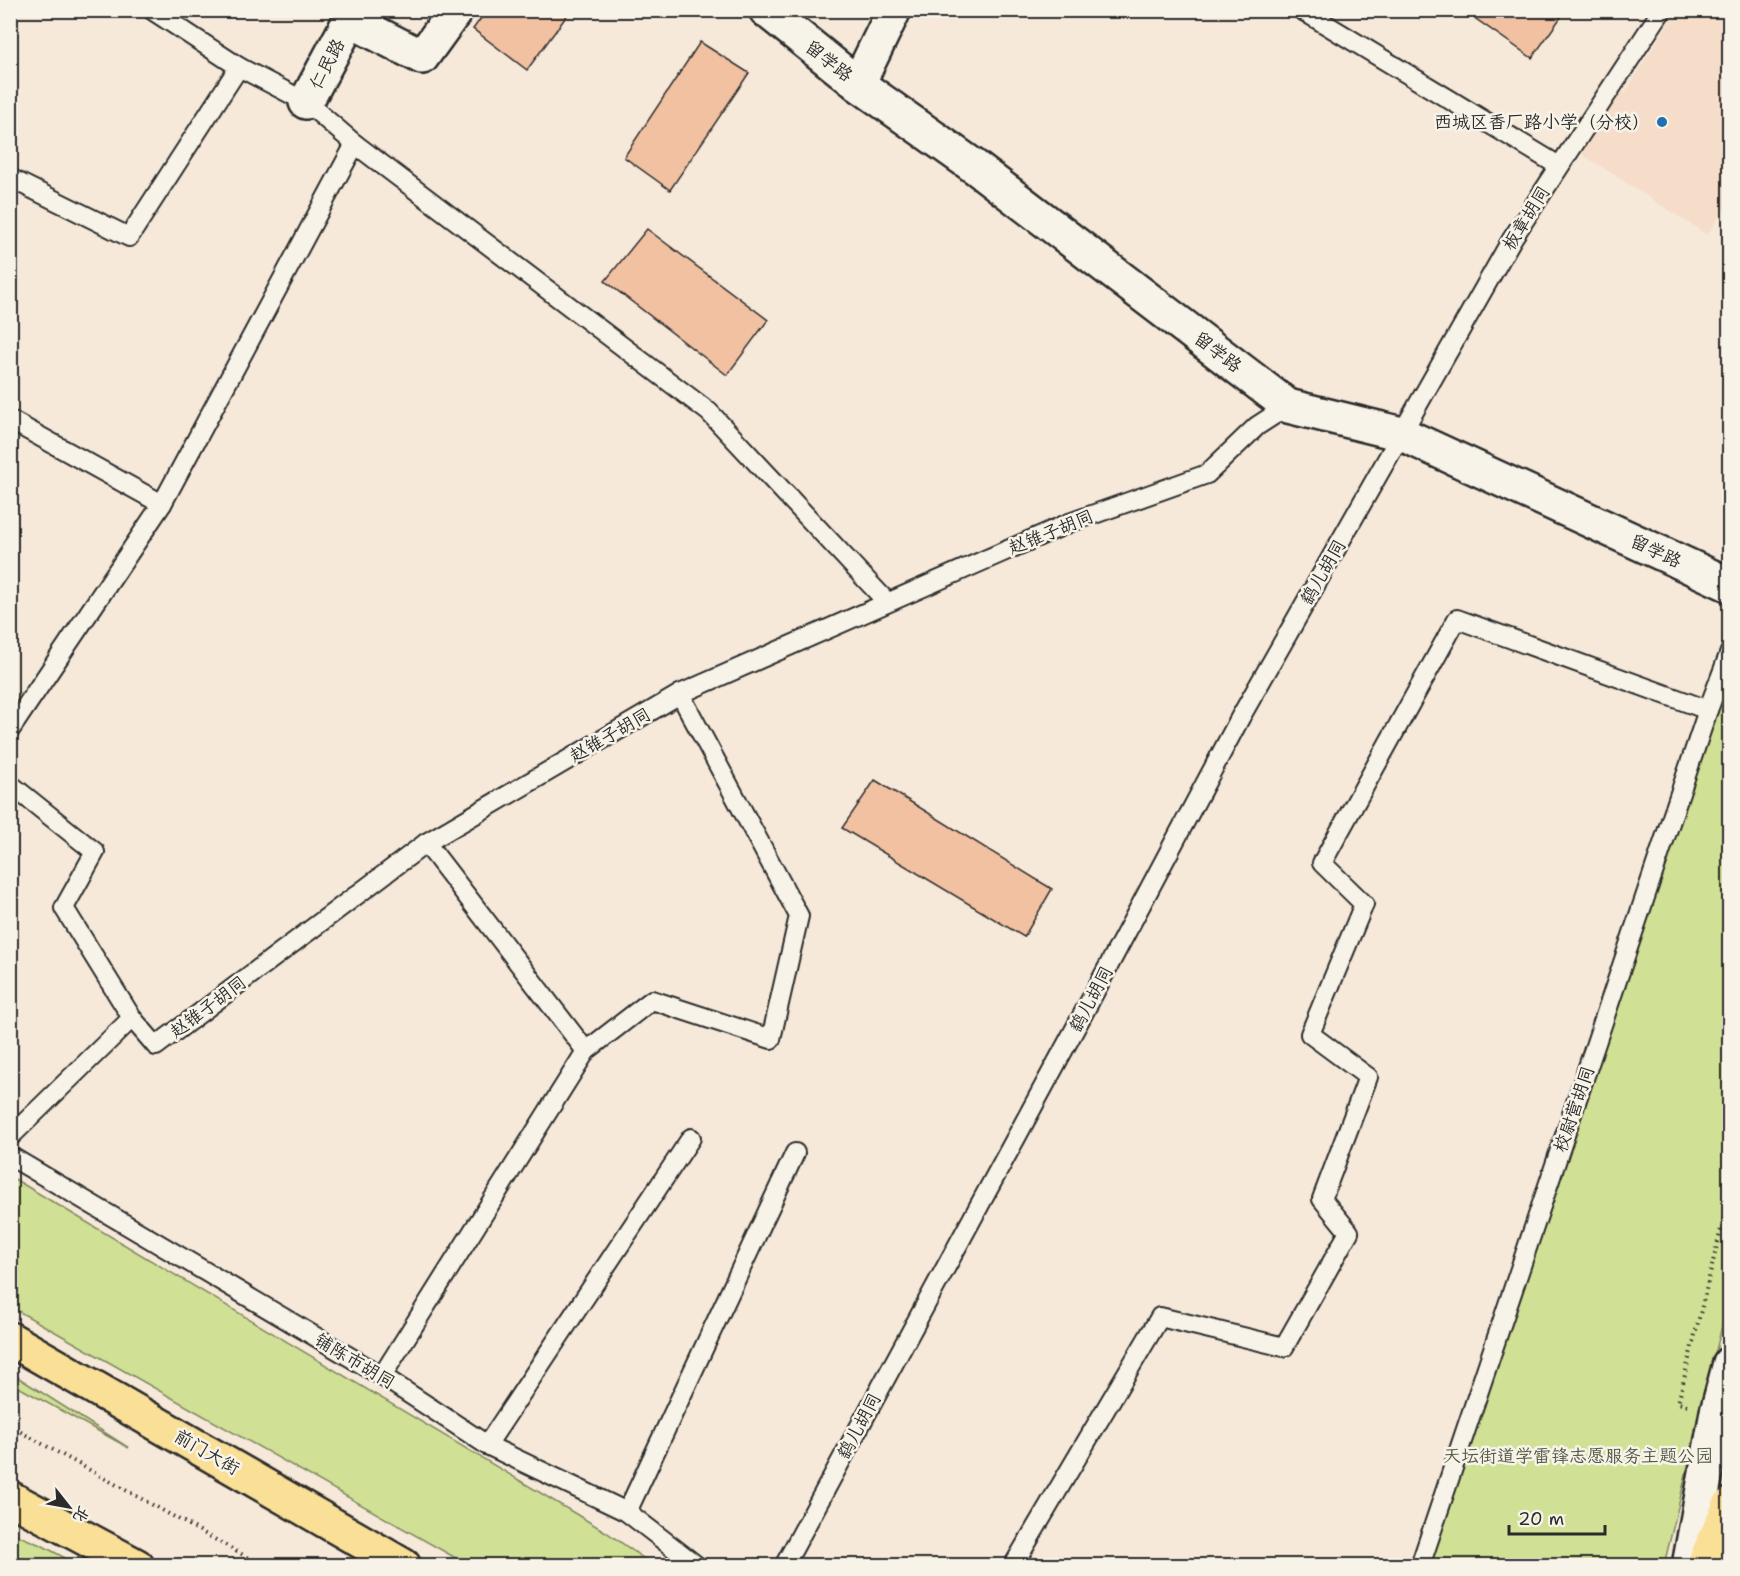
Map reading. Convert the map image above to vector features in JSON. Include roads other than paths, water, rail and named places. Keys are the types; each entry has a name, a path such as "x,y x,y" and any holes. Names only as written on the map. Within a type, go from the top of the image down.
{"main road":[{"name":"前门大街","path":"10,1339 404,1566"},
{"path":"10,1498 137,1566"},
{"path":"1703,1566 1730,1505"}],"street":[{"name":"仁民路","path":"306,102 344,15 423,57 456,10"},
{"name":"留学路","path":"766,10 858,84 994,181 1288,406 1402,434 1730,585"},
{"path":"858,84 894,10"},
{"path":"1689,1566 1717,1412 1730,1363"}],"lane":[{"path":"152,10 239,67 306,102 355,144 709,412 887,602"},
{"path":"1302,10 1559,166"},
{"name":"板章胡同","path":"1402,434 1512,238 1662,10"},
{"path":"10,178 129,237 239,67"},
{"path":"10,730 162,504 355,144"},
{"name":"赵锥子胡同","path":"132,1018 156,1046 426,843 680,694 1069,524 1207,474 1257,426 1288,406"},
{"path":"10,420 162,504"},
{"name":"鹞儿胡同","path":"784,1566 1089,1003 1240,718 1402,434"},
{"path":"1013,1566 1160,1317 1284,1347 1349,1232 1322,1200 1368,1077 1310,1034 1364,904 1322,863 1457,619 1708,710"},
{"name":"校尉营胡同","path":"1420,1566 1708,710 1730,652"},
{"path":"382,1376 586,1051 652,1000 771,1039 799,916 680,694"},
{"path":"10,784 95,852 64,908 132,1018 10,1137"},
{"path":"426,843 586,1051"},
{"path":"487,1444 692,1138"},
{"path":"627,1512 795,1153"},
{"name":"铺陈市胡同","path":"10,1156 382,1376 487,1444 627,1512 698,1566"}],"place":[{"name":"西城区香厂路小学（分校）","path":"1662,122"}],"park label":[{"name":"天坛街道学雷锋志愿服务主题公园","path":"1578,1456"}]}
